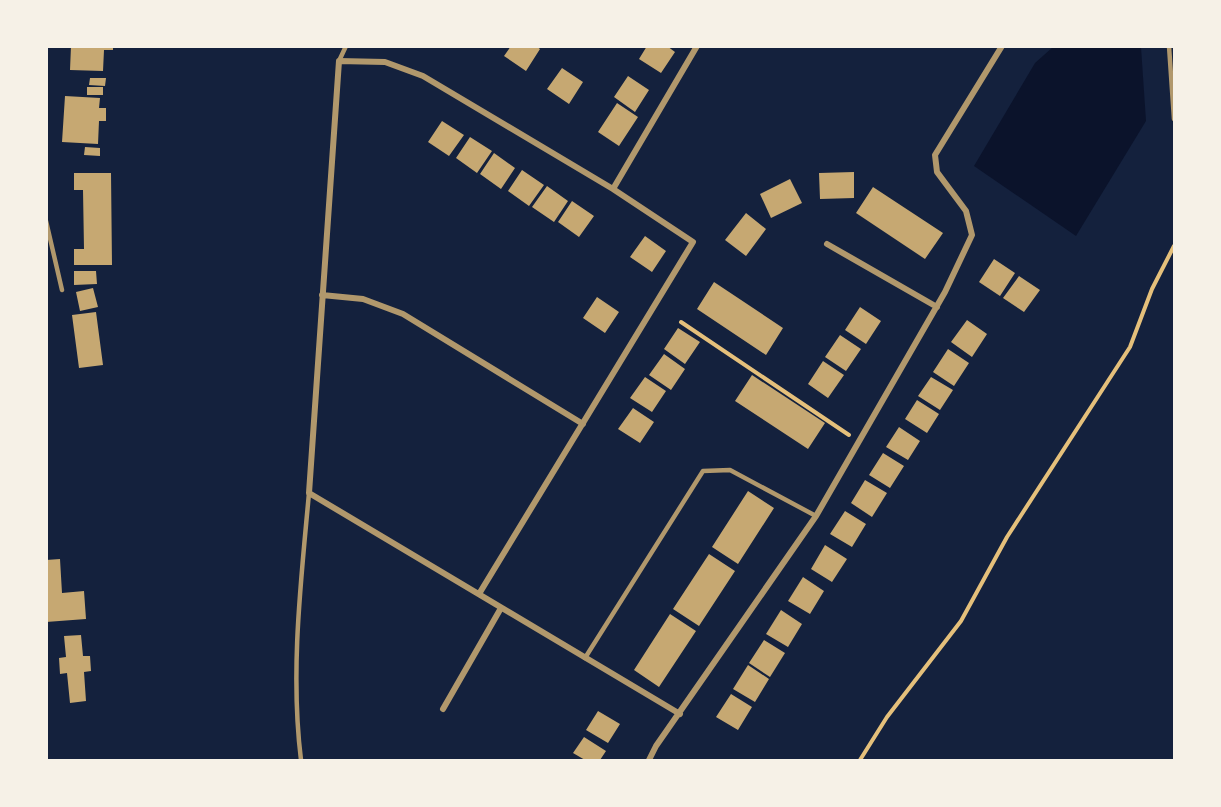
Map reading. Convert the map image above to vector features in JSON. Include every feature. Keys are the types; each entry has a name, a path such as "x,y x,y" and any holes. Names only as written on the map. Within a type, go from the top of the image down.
{"street":[{"path":"613,189 697,46"},
{"path":"649,760 656,746 816,516 937,307 972,235 966,211 937,172 935,155 1002,46"},
{"path":"479,594 693,242 613,189 423,76 385,62 339,61 309,493 680,714"},
{"path":"827,244 937,307"},
{"path":"322,295 363,299 403,314 583,424"},
{"path":"443,709 501,608"}],"lane":[{"path":"339,61 346,46"},
{"path":"1169,46 1174,119"},
{"path":"46,221 62,290"},
{"path":"585,657 703,471 730,470 816,516"},
{"path":"301,760 296,719 298,616 309,493"}],"path":[{"path":"860,760 887,717 961,621 1006,537 1130,347 1152,289 1174,246"},
{"path":"681,322 859,441"}],"water":[{"path":"1053,47 1141,47 1146,121 1076,236 974,166 1035,63"}],"building":[{"path":"71,46 113,46 113,50 104,50 103,71 70,70"},
{"path":"511,46 536,46 540,49 526,71 504,56"},
{"path":"647,46 667,46 675,52 661,73 639,59"},
{"path":"562,68 583,82 569,104 547,89"},
{"path":"628,76 649,90 635,112 614,97"},
{"path":"90,78 106,78 105,86 89,85"},
{"path":"87,87 103,87 103,95 87,95"},
{"path":"65,96 100,98 99,108 106,108 106,121 99,121 98,144 62,142"},
{"path":"617,103 638,117 619,146 598,132"},
{"path":"442,121 464,135 449,156 428,142"},
{"path":"470,137 492,151 477,173 456,158"},
{"path":"85,147 100,148 100,156 84,155"},
{"path":"494,153 515,168 501,189 480,174"},
{"path":"522,170 544,185 529,206 508,191"},
{"path":"854,172 854,198 820,199 819,173"},
{"path":"74,173 111,173 112,265 74,265 74,249 84,249 83,190 74,190"},
{"path":"790,179 802,203 771,218 760,194"},
{"path":"547,186 568,201 554,222 532,207"},
{"path":"873,187 943,233 925,259 856,213"},
{"path":"572,201 594,216 579,237 558,222"},
{"path":"746,213 766,229 746,256 725,240"},
{"path":"645,236 666,251 652,272 630,257"},
{"path":"994,259 1015,273 1000,296 979,282"},
{"path":"74,271 96,271 97,284 74,285"},
{"path":"1019,276 1040,290 1024,312 1003,298"},
{"path":"714,282 783,328 766,355 697,309"},
{"path":"93,288 98,307 80,311 76,292"},
{"path":"597,297 619,312 605,333 583,318"},
{"path":"860,307 881,321 866,344 845,330"},
{"path":"96,312 103,365 79,368 72,315"},
{"path":"967,320 987,334 972,357 951,342"},
{"path":"678,328 700,342 685,364 664,349"},
{"path":"840,335 861,349 846,371 825,357"},
{"path":"948,349 969,363 954,386 933,372"},
{"path":"664,354 685,369 671,390 649,375"},
{"path":"823,361 844,375 828,398 808,384"},
{"path":"752,375 825,423 808,449 735,401"},
{"path":"645,377 666,391 652,412 630,398"},
{"path":"931,377 953,390 940,410 918,396"},
{"path":"917,400 939,414 927,433 905,419"},
{"path":"633,408 654,422 640,443 618,429"},
{"path":"899,427 920,441 908,460 886,447"},
{"path":"883,453 904,466 890,488 869,475"},
{"path":"865,480 887,493 872,517 851,503"},
{"path":"748,491 774,508 738,564 712,547"},
{"path":"845,511 866,524 852,547 830,534"},
{"path":"825,545 847,559 832,582 811,569"},
{"path":"709,554 735,571 699,626 673,609"},
{"path":"60,559 62,593 84,591 86,619 46,622 46,560"},
{"path":"803,577 824,591 810,614 788,601"},
{"path":"781,610 802,624 788,647 766,634"},
{"path":"670,614 696,631 659,687 634,670"},
{"path":"81,635 83,656 90,656 91,671 84,672 86,701 70,703 67,673 60,674 59,658 66,657 64,636"},
{"path":"764,640 785,653 770,677 749,663"},
{"path":"748,665 769,679 755,702 733,689"},
{"path":"731,694 752,707 738,730 716,717"},
{"path":"598,711 620,724 608,743 586,730"},
{"path":"584,737 606,751 600,760 585,760 573,753"}]}
